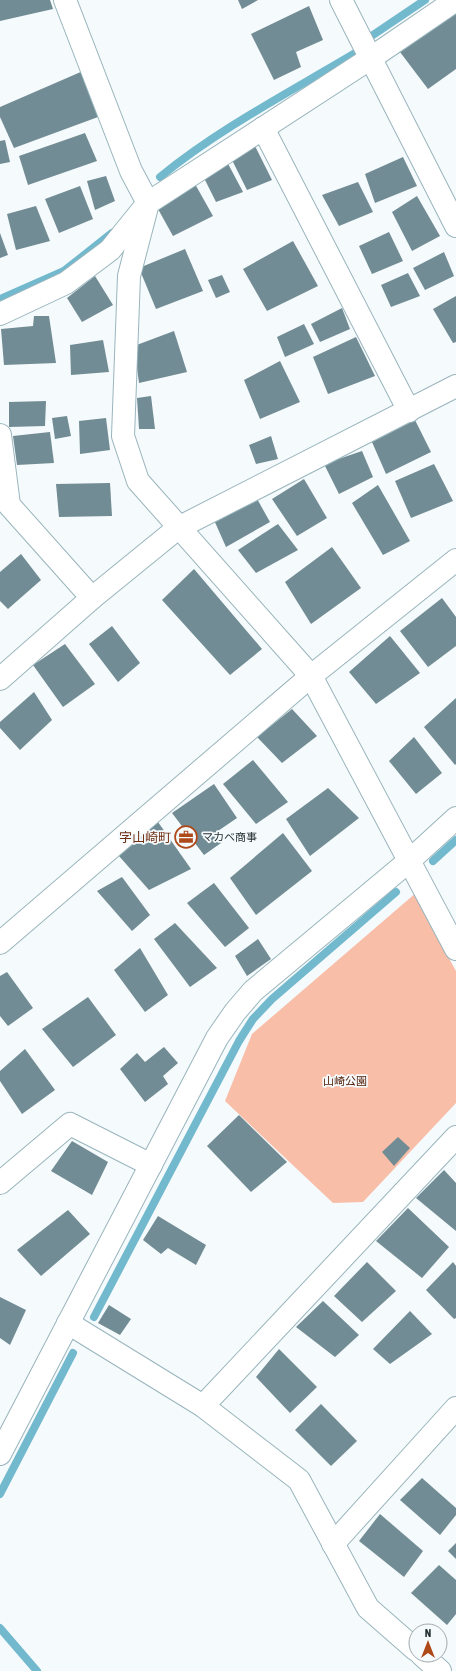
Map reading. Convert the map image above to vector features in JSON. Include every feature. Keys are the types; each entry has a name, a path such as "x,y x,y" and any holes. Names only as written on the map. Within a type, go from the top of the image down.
{"street":[{"path":"65,0 131,171 148,203 129,276 123,436 138,481 178,528 311,676 456,949"},
{"path":"341,0 456,226"},
{"path":"0,314 66,283 110,250 148,203 371,58 456,0"},
{"path":"263,128 409,411"},
{"path":"0,679 92,598 178,528 456,386"},
{"path":"0,435 4,507 92,598"},
{"path":"0,943 311,676 456,560"},
{"path":"0,1454 217,1038 235,1012 253,992 409,861 456,818"},
{"path":"0,1183 70,1124 151,1165"},
{"path":"204,1406 456,1137"},
{"path":"68,1323 204,1406 299,1480 368,1608 408,1643"},
{"path":"333,1544 456,1408"},
{"path":"431,1663 440,1671"}],"green space":[{"name":"山崎公園","path":"417,892 429,922 456,971 456,1103 363,1202 333,1203 225,1101 252,1034"}],"building":[{"path":"0,0 50,0 53,9 0,21"},
{"path":"238,0 258,0 242,9"},
{"path":"309,6 323,40 296,52 301,67 274,80 251,34"},
{"path":"456,12 456,69 428,89 400,52"},
{"path":"83,71 98,117 14,148 0,117 0,107"},
{"path":"85,133 97,161 28,185 19,156"},
{"path":"5,140 10,162 0,164 0,141"},
{"path":"255,146 272,180 247,190 231,158"},
{"path":"403,157 417,186 375,203 365,174"},
{"path":"226,160 243,192 216,202 202,174"},
{"path":"106,176 115,201 95,210 87,181"},
{"path":"358,182 373,212 339,226 322,195"},
{"path":"195,184 213,216 173,236 158,209"},
{"path":"80,186 93,219 59,233 45,199"},
{"path":"417,196 440,236 412,251 392,212"},
{"path":"36,206 50,241 16,250 7,214"},
{"path":"389,232 403,261 372,274 359,246"},
{"path":"0,233 8,255 0,258"},
{"path":"293,241 318,286 267,311 243,269"},
{"path":"185,249 203,291 156,309 139,268"},
{"path":"444,252 454,276 425,290 413,268"},
{"path":"408,273 420,296 391,307 381,285"},
{"path":"222,275 230,292 216,298 208,280"},
{"path":"95,276 113,305 82,322 67,298"},
{"path":"456,296 456,342 453,343 433,309"},
{"path":"342,308 350,329 320,342 311,324"},
{"path":"34,316 49,316 56,363 4,365 1,329 33,326"},
{"path":"304,324 314,344 285,357 277,337"},
{"path":"174,331 187,372 139,383 134,346"},
{"path":"356,337 375,376 328,394 313,357"},
{"path":"103,340 109,372 71,375 70,345"},
{"path":"280,361 300,402 260,419 244,380"},
{"path":"151,396 155,429 139,429 137,398"},
{"path":"46,401 45,426 9,427 9,402"},
{"path":"67,416 71,436 55,439 52,418"},
{"path":"106,418 110,450 80,454 79,421"},
{"path":"415,420 431,452 386,474 372,442"},
{"path":"50,432 54,463 17,465 13,436"},
{"path":"271,436 278,459 256,464 249,445"},
{"path":"362,451 373,477 339,494 324,464"},
{"path":"434,464 453,501 411,518 395,481"},
{"path":"304,479 327,518 297,536 272,499"},
{"path":"110,483 112,516 59,517 56,484"},
{"path":"378,485 410,541 383,555 352,503"},
{"path":"256,497 270,522 226,547 214,520"},
{"path":"278,524 298,550 256,573 238,550"},
{"path":"332,547 361,588 311,624 285,582"},
{"path":"21,554 41,580 8,609 0,601 0,572"},
{"path":"194,569 262,649 230,675 162,600"},
{"path":"442,598 456,617 456,646 428,667 400,631"},
{"path":"112,626 140,663 118,682 89,644"},
{"path":"390,636 420,673 376,704 349,672"},
{"path":"65,644 95,684 63,707 33,665"},
{"path":"34,692 52,720 20,750 0,728 0,722"},
{"path":"456,698 456,764 455,765 424,727"},
{"path":"292,709 317,736 282,763 257,737"},
{"path":"414,737 442,773 416,794 389,761"},
{"path":"253,760 288,802 256,824 223,784"},
{"path":"214,784 237,818 215,833 221,843 204,855 172,813"},
{"path":"328,788 359,818 310,856 286,819"},
{"path":"158,822 191,869 149,890 119,856"},
{"path":"283,833 312,871 256,915 230,878"},
{"path":"122,877 150,915 132,931 97,891"},
{"path":"214,883 249,928 225,947 187,903"},
{"path":"175,923 217,968 190,987 154,939"},
{"path":"258,939 271,959 247,976 235,956"},
{"path":"140,948 168,995 145,1012 114,970"},
{"path":"7,972 33,1008 8,1026 0,1016 0,976"},
{"path":"88,997 116,1035 73,1067 42,1029"},
{"path":"164,1047 178,1063 163,1076 168,1084 145,1102 120,1069 137,1053 145,1062"},
{"path":"25,1049 55,1090 22,1114 0,1081 0,1071"},
{"path":"239,1115 287,1162 251,1192 207,1146"},
{"path":"398,1137 410,1148 394,1166 382,1152"},
{"path":"72,1141 108,1162 92,1195 51,1171"},
{"path":"444,1170 456,1183 456,1231 416,1198"},
{"path":"408,1208 449,1247 422,1278 376,1241"},
{"path":"68,1210 90,1234 41,1276 17,1250"},
{"path":"158,1216 206,1245 196,1265 168,1248 161,1254 143,1240"},
{"path":"367,1262 396,1291 362,1322 334,1296"},
{"path":"453,1262 456,1266 456,1318 454,1319 426,1290"},
{"path":"0,1297 26,1310 10,1345 0,1338"},
{"path":"323,1301 359,1335 335,1357 296,1327"},
{"path":"109,1305 131,1319 120,1335 98,1323"},
{"path":"410,1311 432,1334 390,1364 373,1349"},
{"path":"279,1349 317,1387 290,1413 256,1377"},
{"path":"321,1404 357,1441 331,1466 295,1430"},
{"path":"422,1478 456,1508 456,1515 440,1535 400,1500"},
{"path":"380,1514 423,1551 404,1577 359,1541"},
{"path":"456,1543 456,1559 448,1551"},
{"path":"439,1565 456,1580 456,1614 448,1624 445,1623 411,1593"}],"waterway":[{"path":"373,35 425,0"},
{"path":"160,177 183,159 231,126 357,52"},
{"path":"0,299 64,271 112,233"},
{"path":"433,861 456,840"},
{"path":"94,1317 239,1041 253,1019 272,999 396,892"},
{"path":"0,1494 73,1353"},
{"path":"0,1628 37,1671"}],"place":[{"name":"マカベ商事","path":"186,837"}],"district":[{"name":"字山崎町","path":"145,837"}]}
